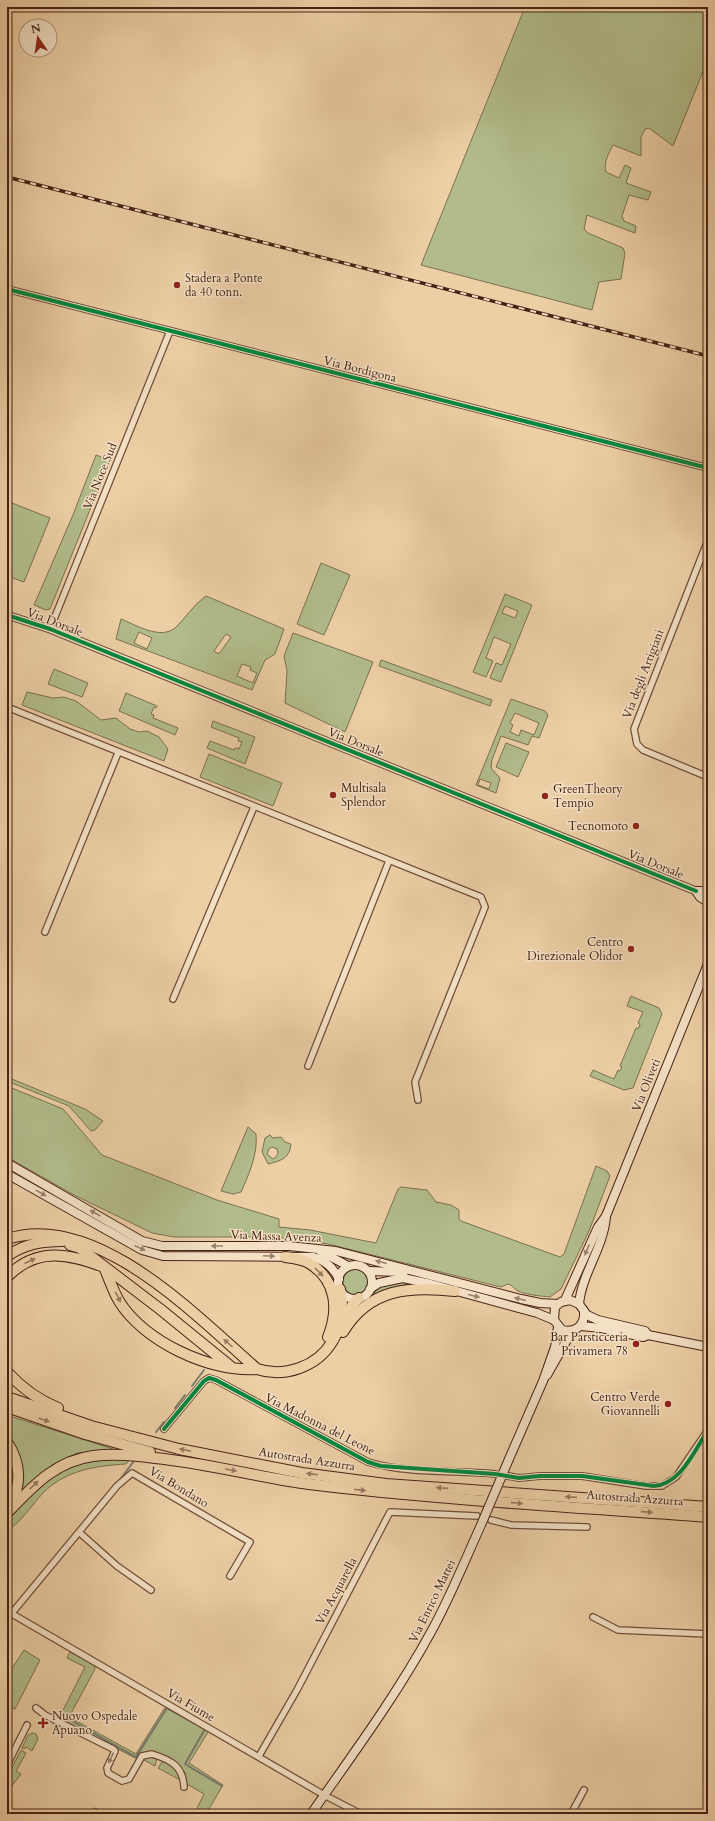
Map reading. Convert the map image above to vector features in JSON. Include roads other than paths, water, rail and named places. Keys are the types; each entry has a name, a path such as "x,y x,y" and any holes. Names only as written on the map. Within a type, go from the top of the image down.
{"highway":[{"path":"7,1239 34,1233 52,1234 79,1241 125,1262 172,1294 257,1369 269,1373 291,1371 308,1365 331,1344 348,1311 360,1298"},
{"path":"7,1256 20,1247 40,1241 79,1241"},
{"path":"58,1241 80,1248 160,1308 232,1368"},
{"path":"7,1277 17,1267 40,1257 58,1255 81,1258 104,1267 119,1301 132,1317 166,1345 185,1355 214,1365 247,1370 257,1369"},
{"path":"284,1256 308,1263 315,1268 327,1282 331,1290 335,1313 323,1352"},
{"path":"323,1352 335,1345 354,1316 376,1299 390,1293 410,1288 455,1291"},
{"path":"323,1352 333,1334 341,1313 342,1298 340,1289"},
{"path":"7,1372 20,1386 48,1404 117,1432"},
{"name":"Autostrada Azzurra","path":"7,1397 91,1426 179,1449 302,1473 370,1482 708,1507"},
{"path":"7,1407 85,1434 179,1460"},
{"path":"7,1442 15,1454 18,1469 18,1486 7,1512"},
{"path":"7,1512 46,1475 70,1462 92,1456 123,1454 179,1460"},
{"name":"Autostrada Azzurra","path":"179,1460 301,1483 383,1493 708,1516"}],"main road":[{"name":"Via Dorsale","path":"696,891 708,891"},
{"name":"Via Dorsale","path":"696,891 700,897 708,902"},
{"name":"Via Oliveti","path":"562,1302 598,1226 606,1216 708,964"},
{"name":"Via Massa Avenza","path":"7,1163 142,1241 152,1244 162,1246 265,1246 312,1248 352,1255 428,1276 540,1303 575,1301 579,1304"},
{"name":"Via Massa Avenza","path":"7,1174 142,1250 163,1256 305,1256 320,1259 331,1266 339,1279"},
{"name":"Via Oliveti","path":"579,1304 584,1281 605,1228 606,1216"},
{"path":"312,1248 348,1266 358,1265 368,1271 397,1271 428,1276"},
{"path":"348,1266 344,1269 339,1279 340,1289 348,1297 360,1298 365,1296 370,1289 372,1282 368,1271"},
{"path":"370,1289 379,1283 403,1278 537,1313 556,1324 562,1330 572,1331 580,1326 583,1322 584,1312"},
{"path":"556,1324 554,1312 562,1302"},
{"path":"579,1304 584,1312 598,1320 645,1331 648,1335"},
{"name":"Via Enrico Mattei","path":"311,1814 381,1714 415,1660 435,1624 481,1525 543,1381 555,1348 556,1324"},
{"path":"580,1326 601,1328 643,1337 648,1335 708,1347"},
{"name":"Via Enrico Mattei","path":"543,1381 555,1364 568,1335 572,1331"}],"street":[{"name":"Via Bordigona","path":"7,289 708,468"},
{"name":"Via Noce Sud","path":"50,630 170,331"},
{"name":"Via degli Artigiani","path":"708,540 634,729 637,744 643,750 708,777"},
{"name":"Via Dorsale","path":"7,615 50,630 696,891"},
{"path":"7,707 118,753 481,897 485,907 416,1082 418,1100"},
{"path":"45,932 118,753"},
{"path":"173,999 254,807"},
{"path":"308,1066 389,861"},
{"name":"Via Madonna del Leone","path":"164,1429 204,1381 209,1378 216,1380 368,1462 381,1466 495,1474"},
{"path":"508,1476 518,1478 540,1476 582,1476 646,1486 662,1486 676,1478 708,1430"},
{"name":"Via Bondano","path":"7,1619 9,1612 80,1533 127,1475 132,1472 250,1542 230,1576"},
{"name":"Via Acquarella","path":"259,1756 297,1690 390,1512 476,1516"},
{"path":"491,1520 511,1524 587,1527"},
{"path":"80,1533 116,1566 150,1590"},
{"name":"Via Fiume","path":"9,1612 324,1795 361,1814"},
{"path":"593,1617 618,1630 708,1634"},
{"path":"36,1708 47,1717 113,1749 115,1751 107,1768 108,1773 122,1780 129,1779 142,1756 152,1754 179,1767 182,1772 184,1787"},
{"path":"7,1765 27,1725"},
{"path":"571,1814 584,1790"}],"waterway":[{"path":"192,1386 204,1370"},
{"path":"175,1408 185,1395"},
{"path":"156,1432 164,1422"},
{"path":"119,1481 134,1461"},
{"path":"12,1609 17,1603"},
{"path":"63,1720 65,1717 136,1757 167,1708 205,1729 185,1764 222,1786"},
{"path":"325,1814 327,1810"}],"railway":[{"path":"7,177 708,356"}],"place":[{"name":"Stadera a Ponte da 40 tonn.","path":"177,285"},
{"name":"Multisala Splendor","path":"333,795"},
{"name":"GreenTheory Tempio","path":"545,796"},
{"name":"Tecnomoto","path":"636,826"},
{"name":"Centro Direzionale Olidor","path":"631,949"},
{"name":"Bar Parsticceria Privamera 78","path":"636,1344"},
{"name":"Centro Verde Giovannelli","path":"668,1404"},
{"name":"Nuovo Ospedale Apuano","path":"43,1723"}]}
